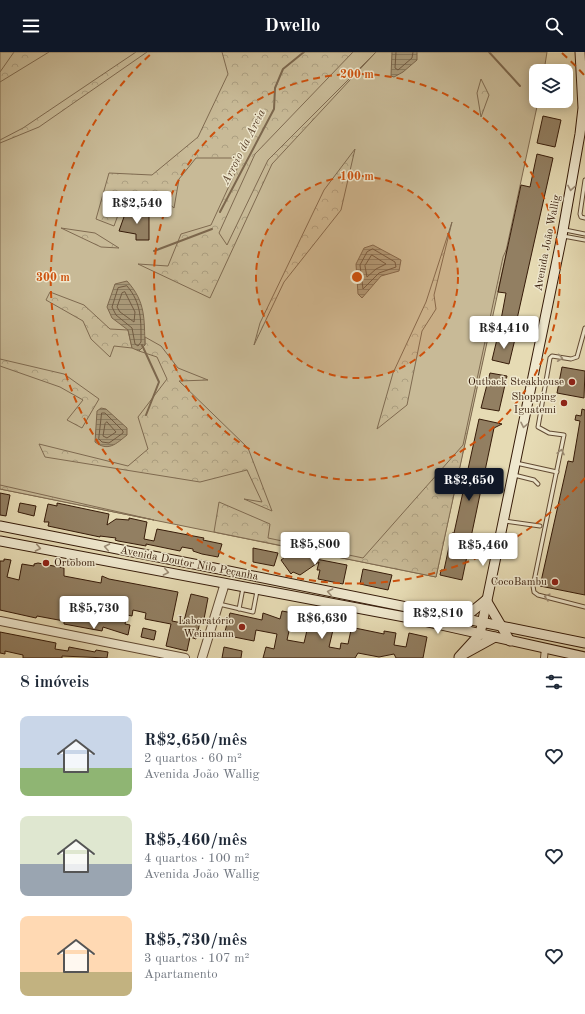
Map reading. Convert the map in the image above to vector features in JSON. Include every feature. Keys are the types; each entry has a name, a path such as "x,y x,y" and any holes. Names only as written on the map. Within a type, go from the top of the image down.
{"main road":[{"name":"Avenida João Wallig","path":"480,634 563,232 580,134 584,103 580,52"},
{"name":"Avenida Doutor Nilo Peçanha","path":"0,526 482,621 585,643"},
{"name":"Avenida Doutor Nilo Peçanha","path":"0,541 244,586 585,657"},
{"path":"225,583 235,577 246,574"},
{"path":"464,618 486,600 510,641"},
{"path":"466,648 470,632"},
{"path":"459,658 466,648 480,634"},
{"path":"459,658 495,638"}],"street":[{"path":"202,658 225,583"},
{"path":"0,621 185,658"},
{"path":"544,658 545,648"}],"lane":[{"path":"585,180 580,214 581,217 585,218"},
{"path":"563,232 585,234"},
{"path":"563,232 585,240"},
{"path":"585,328 577,357 571,359 552,356 550,358 538,425 539,429 564,435 533,586 534,592 538,595 585,607"},
{"path":"516,463 557,472"},
{"path":"514,475 534,480 538,484"},
{"path":"504,520 540,526"},
{"path":"239,609 244,586"},
{"path":"219,604 253,612 257,589"}],"green space":[{"path":"0,52 547,52 545,64 529,64 529,108 537,108 436,577 0,489"},
{"path":"14,52 49,52 0,82 0,72"},
{"path":"136,52 147,52 39,127 0,143 0,140 23,128"},
{"path":"222,52 353,52 255,154 219,233 227,245 268,160 376,52 272,164 210,298 138,264 168,266 181,234 211,225 242,158 196,158 179,179 174,208 155,192 125,196 114,226 96,219 109,173 152,175 198,137 228,74"},
{"path":"481,79 489,95 481,117 477,93"},
{"path":"355,149 341,210 284,282 254,345 260,323 324,190"},
{"path":"452,222 434,295 436,309 422,331 407,405 377,429 393,373 426,302"},
{"path":"61,228 95,233 119,248 101,247"},
{"path":"508,246 436,577 214,532 219,502 270,524 268,538 363,558 463,445 503,257"},
{"path":"50,292 84,305 110,329 128,330 132,348 114,346 110,357 91,339 83,321 46,300"},
{"path":"145,337 161,346 178,368 208,380 179,381 248,448 272,511 244,499 262,502 247,470 200,482 45,457 39,444 128,466 148,449 138,417 167,379 157,357 139,351 145,345"},
{"path":"0,359 64,374 99,399 82,428 67,420 83,400 60,387 0,366"},
{"path":"0,485 154,520 0,489"}],"water":[{"path":"392,52 417,52 417,60 403,72 394,77 391,76"},
{"path":"373,245 401,260 399,271 381,276 362,298 358,294 356,264 364,248"},
{"path":"127,281 138,296 143,311 145,345 139,351 132,348 128,330 112,318 107,307 115,284"},
{"path":"101,408 106,409 127,428 127,435 112,446 108,447 95,442 97,411"}],"building":[{"path":"543,116 561,120 555,147 537,143"},
{"path":"537,154 553,158 515,328 500,325 506,293 498,292 521,185 530,187"},
{"path":"136,210 149,210 149,240 136,240 136,234 119,231 125,214 136,217"},
{"path":"498,335 515,339 509,364 492,360"},
{"name":"Outback Steakhouse","path":"562,367 585,371 584,398 557,393"},
{"path":"490,373 507,376 499,411 481,408"},
{"path":"582,409 585,410 585,595 540,586 568,461 573,462 580,421 575,420 576,415 581,416"},
{"path":"479,419 502,424 494,428 462,580 440,575 441,570 444,570 452,533 454,533"},
{"path":"0,493 10,495 6,516 0,515"},
{"path":"20,503 36,506 34,516 18,512"},
{"path":"57,503 109,514 107,525 116,519 129,520 129,518 147,522 144,539 154,541 157,529 204,538 203,540 222,544 218,557 202,554 193,551 193,549 182,547 180,551 146,544 146,546 118,541 115,540 116,538 100,537 48,526 49,522 44,522 48,504 57,506"},
{"path":"253,548 278,553 274,566 253,562"},
{"path":"293,550 317,554 316,559 347,565 343,584 318,579 320,570 317,570 319,562 300,575 293,572 291,574 281,560 288,555 292,556"},
{"path":"4,559 11,560 7,577 19,580 22,564 34,566 34,564 38,563 64,568 64,576 101,583 102,576 109,579 178,592 172,621 182,623 182,620 184,621 191,594 208,598 204,619 201,618 196,639 190,637 187,651 166,646 171,624 145,619 146,613 133,610 132,616 127,615 125,624 130,625 128,635 103,627 102,631 64,624 64,621 37,616 36,618 0,610 0,561 4,561"},
{"path":"363,569 392,575 388,590 360,584"},
{"path":"282,611 293,613 287,640 304,643 308,626 305,626 307,618 327,624 327,622 336,624 329,647 340,649 341,643 348,644 351,630 355,630 355,628 384,634 384,631 396,633 394,645 406,647 409,633 427,637 423,658 396,658 394,654 379,657 358,653 355,658 263,658 266,647 274,649 277,634 256,630 254,641 224,635 230,613 262,620 263,613 280,619"},
{"path":"143,628 156,631 154,640 141,637"},
{"path":"0,632 56,643 55,649 68,651 69,647 95,652 96,650 108,652 107,658 62,656 62,658 23,658 23,655 5,651 5,654 0,653"},
{"path":"224,647 242,651 241,658 222,658"}],"waterway":[{"name":"Arroio da Areia","path":"220,212 274,109 275,88 283,69 304,52"},
{"path":"489,52 520,86"},
{"name":"Arroio da Areia","path":"154,251 212,229"},
{"name":"Arroio da Areia","path":"142,345 159,382 146,415"}],"place":[{"name":"Outback Steakhouse","path":"572,382"},
{"name":"Shopping Iguatemi","path":"564,403"},
{"name":"Ortobom","path":"46,563"},
{"name":"CocoBambu","path":"555,582"},
{"name":"Laboratório Weinmann","path":"242,627"}]}
